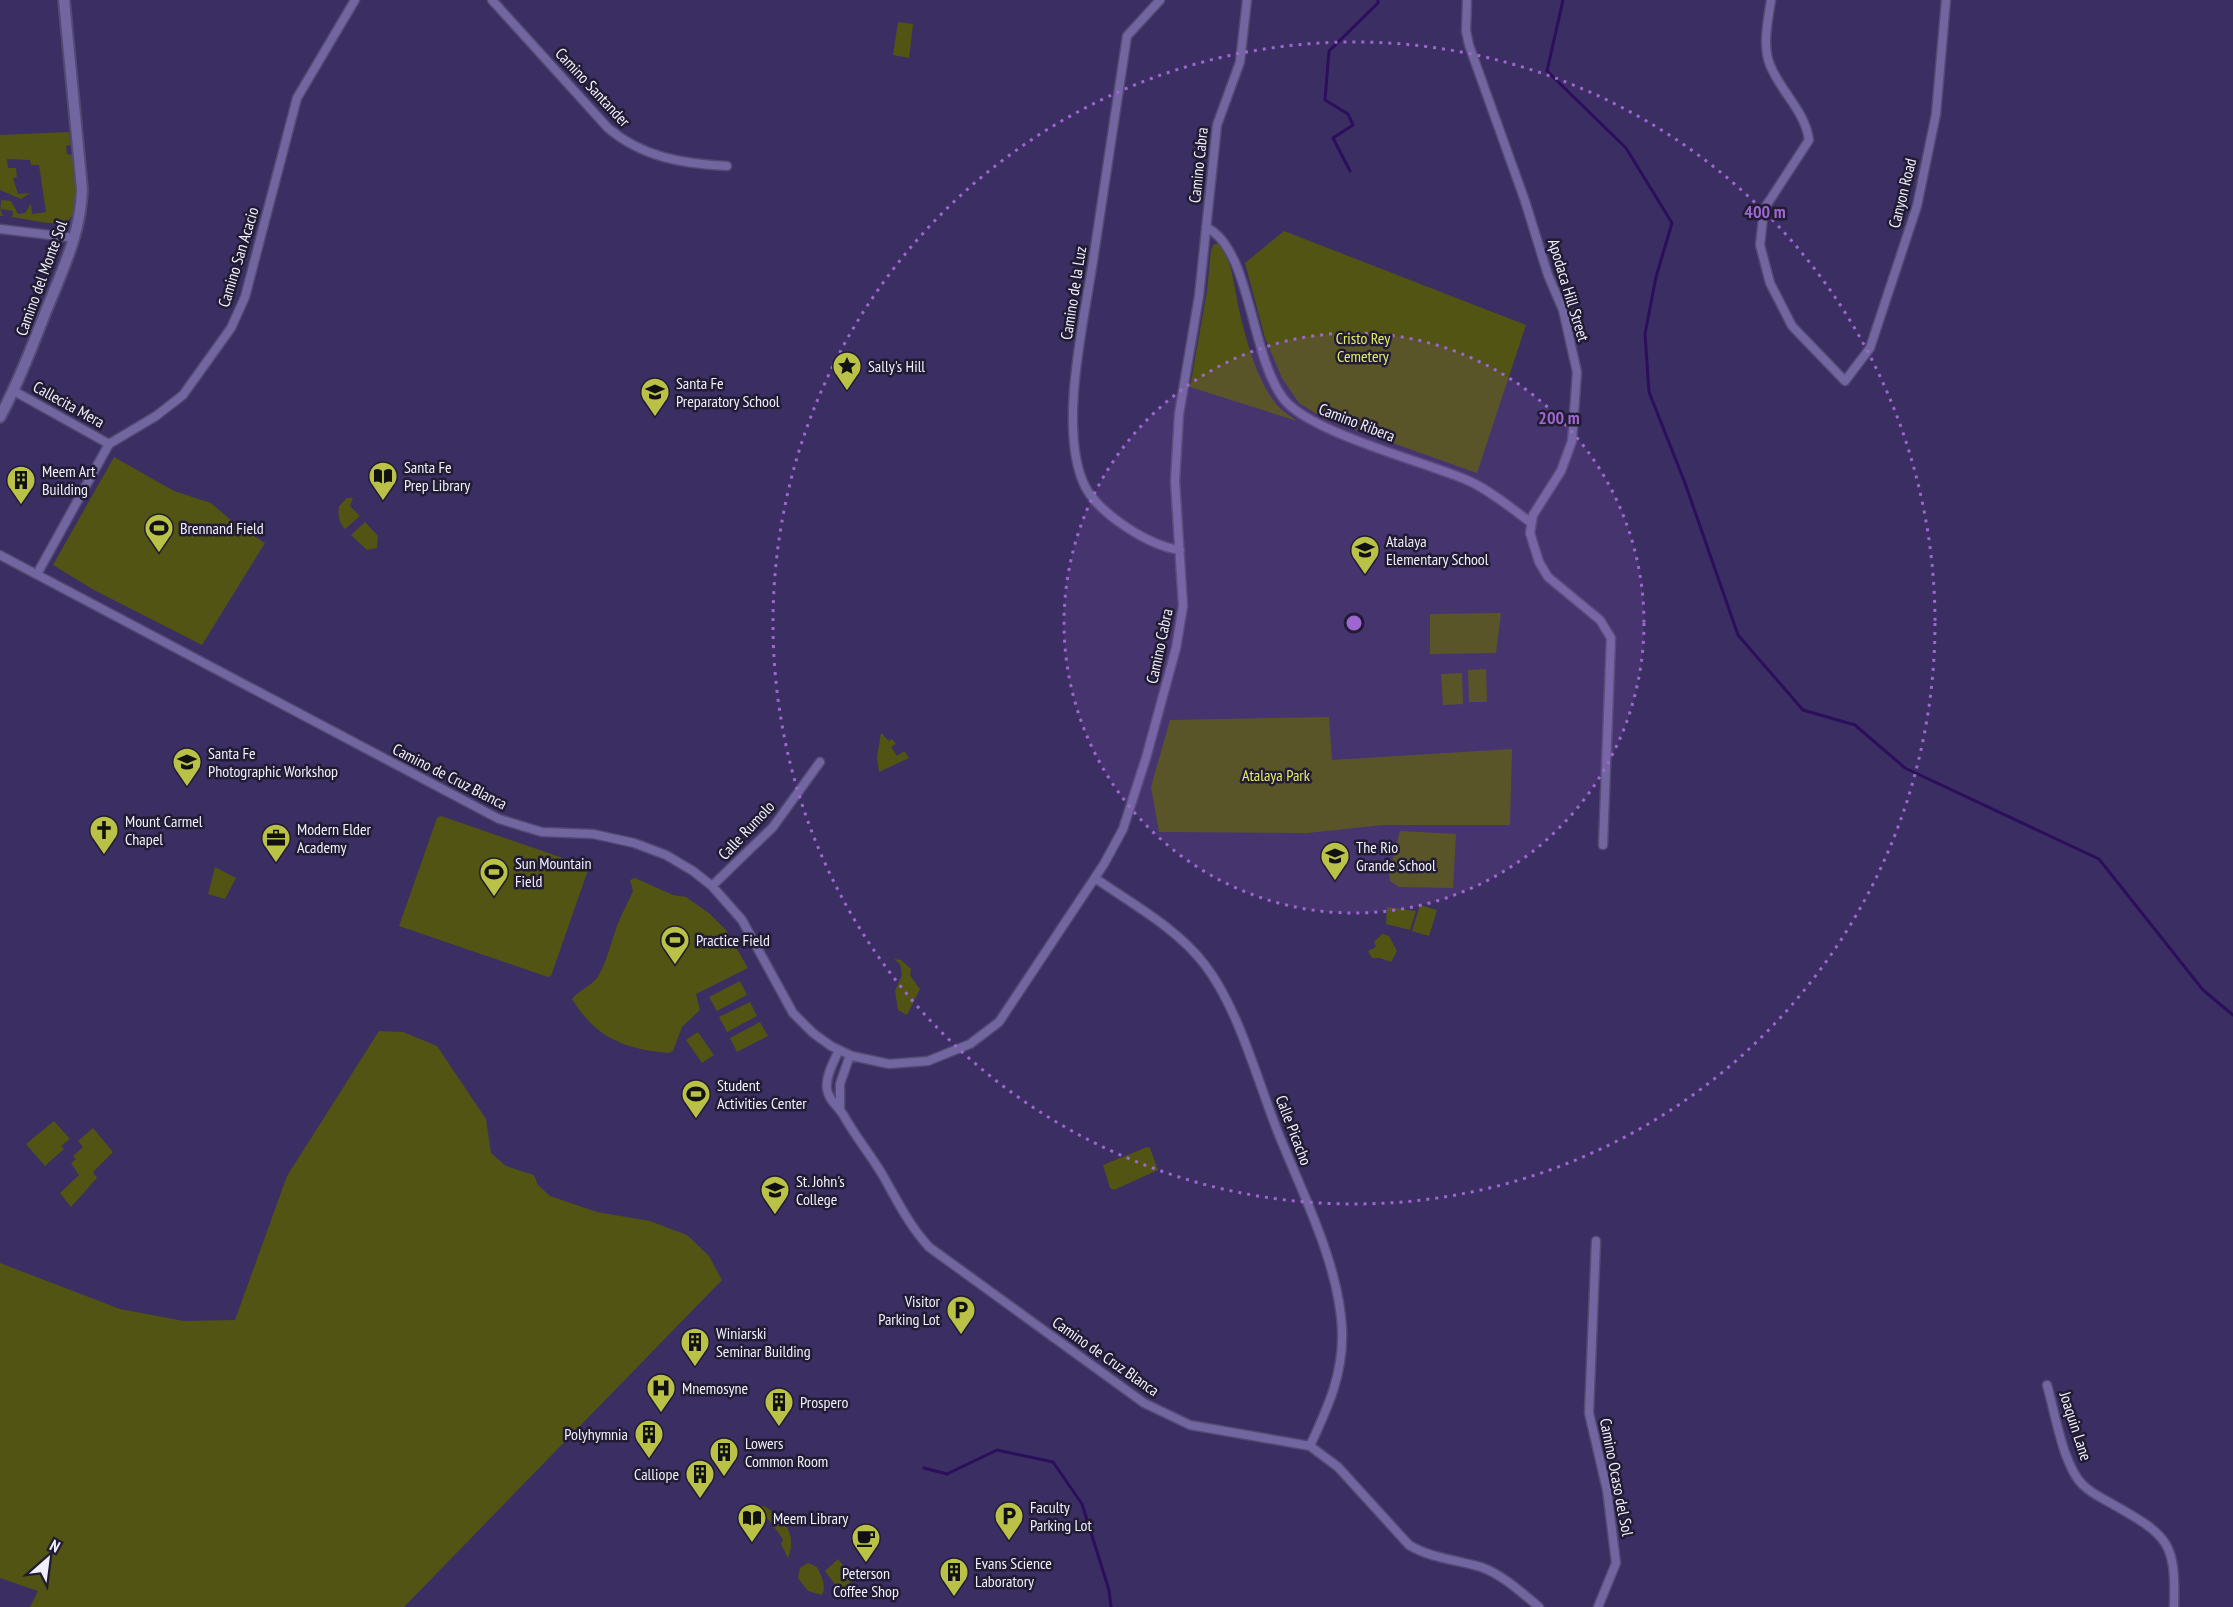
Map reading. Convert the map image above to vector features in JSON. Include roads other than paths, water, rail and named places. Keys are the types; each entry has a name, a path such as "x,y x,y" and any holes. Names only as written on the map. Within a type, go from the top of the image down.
{"street":[{"name":"Camino del Monte Sol","path":"0,417 14,391 75,238 82,210 64,0"},
{"name":"Camino San Acacio","path":"109,444 156,416 183,395 231,328 245,297 297,98 355,0"},
{"name":"Camino Santander","path":"492,0 608,128 623,141 653,155 705,165 727,166"},
{"name":"Camino de la Luz","path":"1160,0 1127,36 1075,382 1074,447 1082,481 1093,500 1155,543 1180,550"},
{"name":"Camino Cabra","path":"844,1052 881,1063 907,1064 928,1061 970,1044 999,1022 1095,878 1127,822 1176,648 1183,606 1176,443 1182,380 1199,296 1217,124 1240,63 1247,0"},
{"name":"Apodaca Hill Street","path":"1467,0 1466,31 1469,45 1525,201 1548,275 1563,310 1577,372 1574,423 1568,455 1562,471 1530,522"},
{"name":"Canyon Road","path":"1771,0 1766,38 1770,65 1807,124 1809,140 1764,209 1760,245 1770,283 1792,326 1845,381 1870,348 1917,206 1936,114 1946,0"},
{"name":"Camino Ribera","path":"1206,227 1225,241 1238,265 1255,334 1275,386 1295,411 1319,425 1473,483 1530,522"},
{"path":"0,229 75,238"},
{"name":"Callecita Mera","path":"14,391 109,444"},
{"path":"37,574 109,444"},
{"path":"1530,522 1530,533 1539,562 1548,577 1600,620 1611,638 1603,845"},
{"name":"Camino de Cruz Blanca","path":"0,555 499,819 542,832 593,834 634,843 681,863 712,886 742,920 793,1013 813,1033 844,1052 828,1080 827,1090 831,1100 840,1108 855,1136 882,1175 902,1214 929,1247 1144,1403 1190,1425 1310,1446 1338,1467 1409,1545 1424,1552 1488,1570 1509,1583 1539,1607"},
{"name":"Calle Rumolo","path":"712,886 773,827 820,762"},
{"name":"Calle Picacho","path":"1095,878 1189,946 1215,978 1237,1027 1325,1254 1340,1308 1342,1347 1338,1382 1310,1446"},
{"path":"840,1108 844,1052"},
{"name":"Camino Ocaso del Sol","path":"1596,1241 1589,1413 1607,1490 1616,1563 1598,1607"},
{"name":"Joaquin Lane","path":"2047,1386 2064,1445 2078,1479 2094,1493 2152,1527 2170,1554 2174,1569 2174,1607"}],"waterway":[{"path":"1350,171 1333,138 1353,125 1348,114 1325,100 1329,51 1378,3 1378,0"},
{"path":"1563,0 1547,71 1626,148 1672,223 1656,277 1645,334 1649,392 1685,483 1738,635 1803,710 1855,725 1905,768 2099,859 2203,990 2233,1015"},
{"path":"924,1468 947,1474 997,1450 1053,1462 1082,1504 1109,1590 1111,1607"}],"place":[{"name":"Sally's Hill","path":"847,392"},
{"name":"Santa Fe Preparatory School","path":"655,418"},
{"name":"Santa Fe Prep Library","path":"383,502"},
{"name":"Meem Art Building","path":"21,506"},
{"name":"Brennand Field","path":"159,554"},
{"name":"Atalaya Elementary School","path":"1365,576"},
{"name":"Santa Fe Photographic Workshop","path":"187,788"},
{"name":"Mount Carmel Chapel","path":"104,856"},
{"name":"Modern Elder Academy","path":"276,864"},
{"name":"The Rio Grande School","path":"1335,882"},
{"name":"Sun Mountain Field","path":"494,898"},
{"name":"Practice Field","path":"675,966"},
{"name":"Student Activities Center","path":"696,1120"},
{"name":"St. John's College","path":"775,1216"},
{"name":"Visitor Parking Lot","path":"961,1336"},
{"name":"Winiarski Seminar Building","path":"695,1368"},
{"name":"Mnemosyne","path":"661,1414"},
{"name":"Prospero","path":"779,1428"},
{"name":"Polyhymnia","path":"649,1460"},
{"name":"Lowers Common Room","path":"724,1478"},
{"name":"Calliope","path":"700,1500"},
{"name":"Faculty Parking Lot","path":"1009,1542"},
{"name":"Meem Library","path":"752,1544"},
{"name":"Peterson Coffee Shop","path":"866,1564"},
{"name":"Evans Science Laboratory","path":"954,1598"}],"park label":[{"name":"Cristo Rey Cemetery","path":"1363,347"},
{"name":"Atalaya Park","path":"1276,775"}]}
